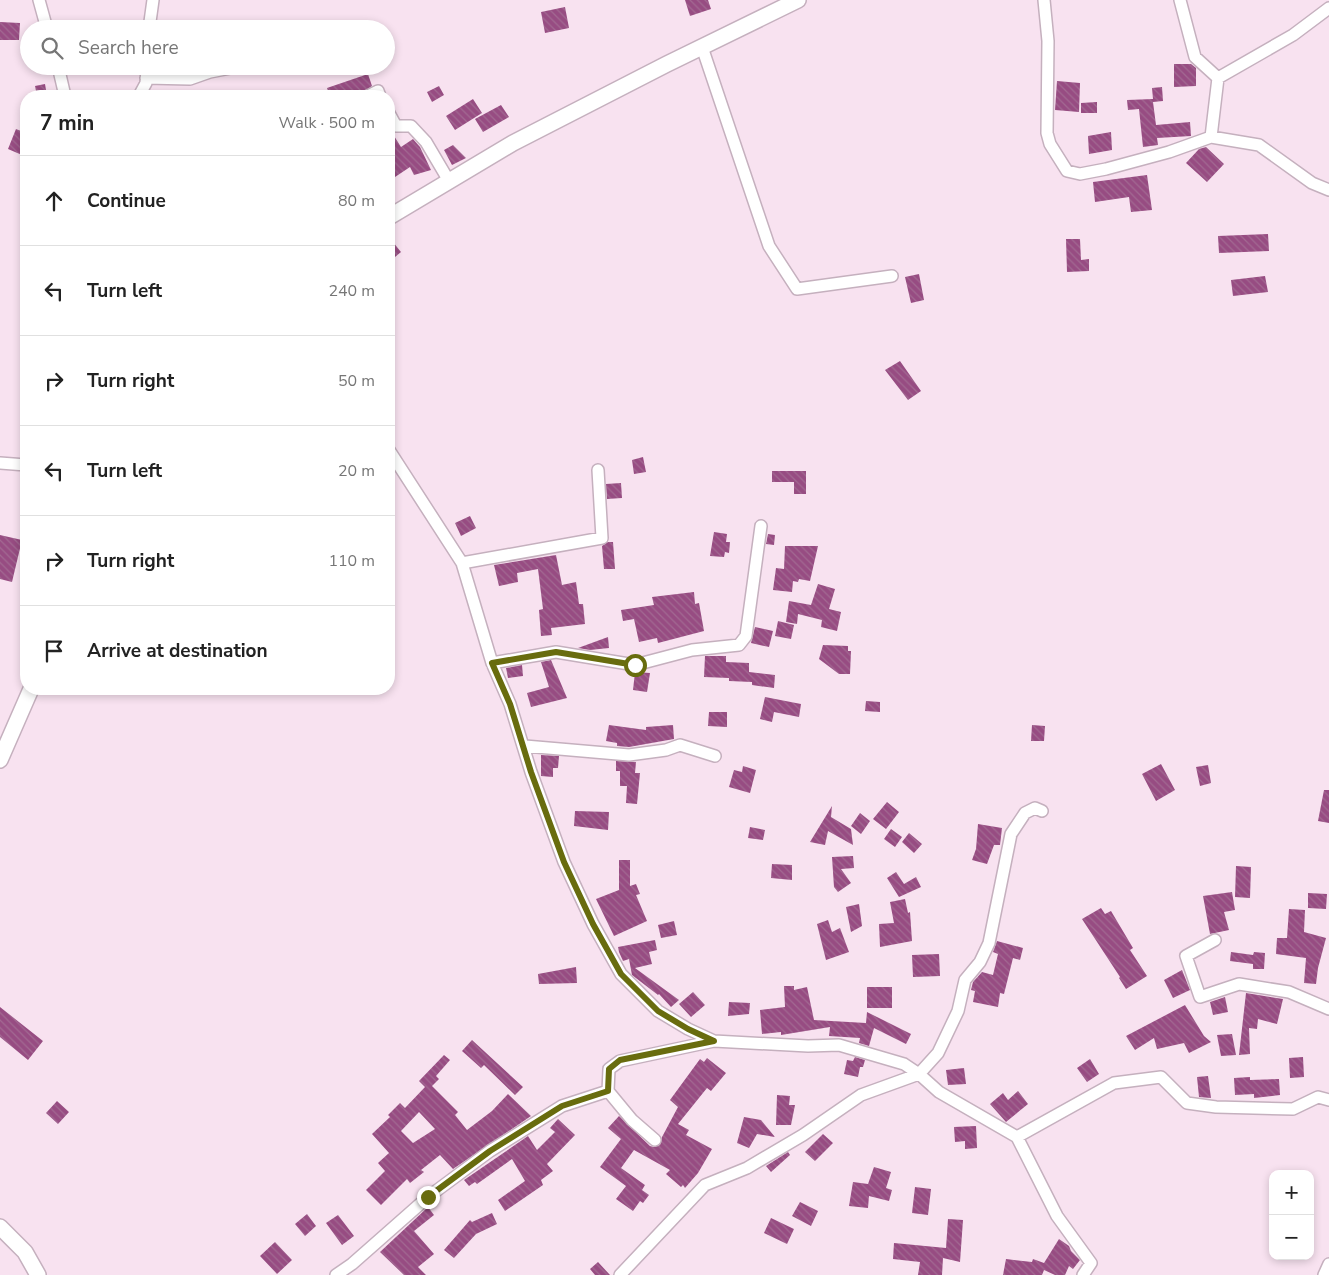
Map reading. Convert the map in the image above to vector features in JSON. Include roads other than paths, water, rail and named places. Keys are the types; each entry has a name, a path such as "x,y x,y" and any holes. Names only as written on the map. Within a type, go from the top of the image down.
{"street":[{"path":"39,0 45,20"},
{"path":"151,20 153,0"},
{"path":"395,213 513,144 798,0"},
{"path":"1044,0 1048,41 1047,133 1056,156 1067,171 1080,174 1106,169 1169,152 1211,137 1259,145 1312,183 1329,190"},
{"path":"1180,0 1195,57 1218,78"},
{"path":"1218,78 1292,34 1329,8"},
{"path":"702,47 769,246 797,289 892,276"},
{"path":"60,75 64,90"},
{"path":"141,90 146,75"},
{"path":"146,78 190,79 201,75"},
{"path":"1211,137 1218,78"},
{"path":"395,124 396,126 411,126 418,133 449,181"},
{"path":"395,459 462,563 492,663 510,704 531,772 564,862 593,924 621,974 658,1011 688,1029 714,1041"},
{"path":"0,463 20,465"},
{"path":"462,563 602,538 598,470"},
{"path":"492,663 556,652 635,665 692,650 739,645 746,636 761,526"},
{"path":"0,760 28,695"},
{"path":"524,746 629,755 666,750 680,745 715,756"},
{"path":"620,1275 705,1185 747,1168 803,1135 861,1095 919,1074 938,1053 958,1011 965,980 980,962 989,943 1011,834 1025,813 1035,808 1042,811"},
{"path":"1215,940 1186,956 1200,997 1239,984 1288,992 1329,1009"},
{"path":"655,1140 632,1120 608,1091 609,1069 620,1060 714,1041 808,1046 839,1045 904,1064 919,1074 939,1092 1017,1137 1057,1216 1091,1263 1083,1275"},
{"path":"1017,1137 1114,1083 1161,1077 1187,1103 1216,1107 1293,1109 1318,1097 1329,1100"},
{"path":"336,1275 352,1264 428,1197 490,1151 562,1106 608,1091"},
{"path":"0,1227 25,1252 38,1275"},
{"path":"1324,1275 1329,1264"}]}
